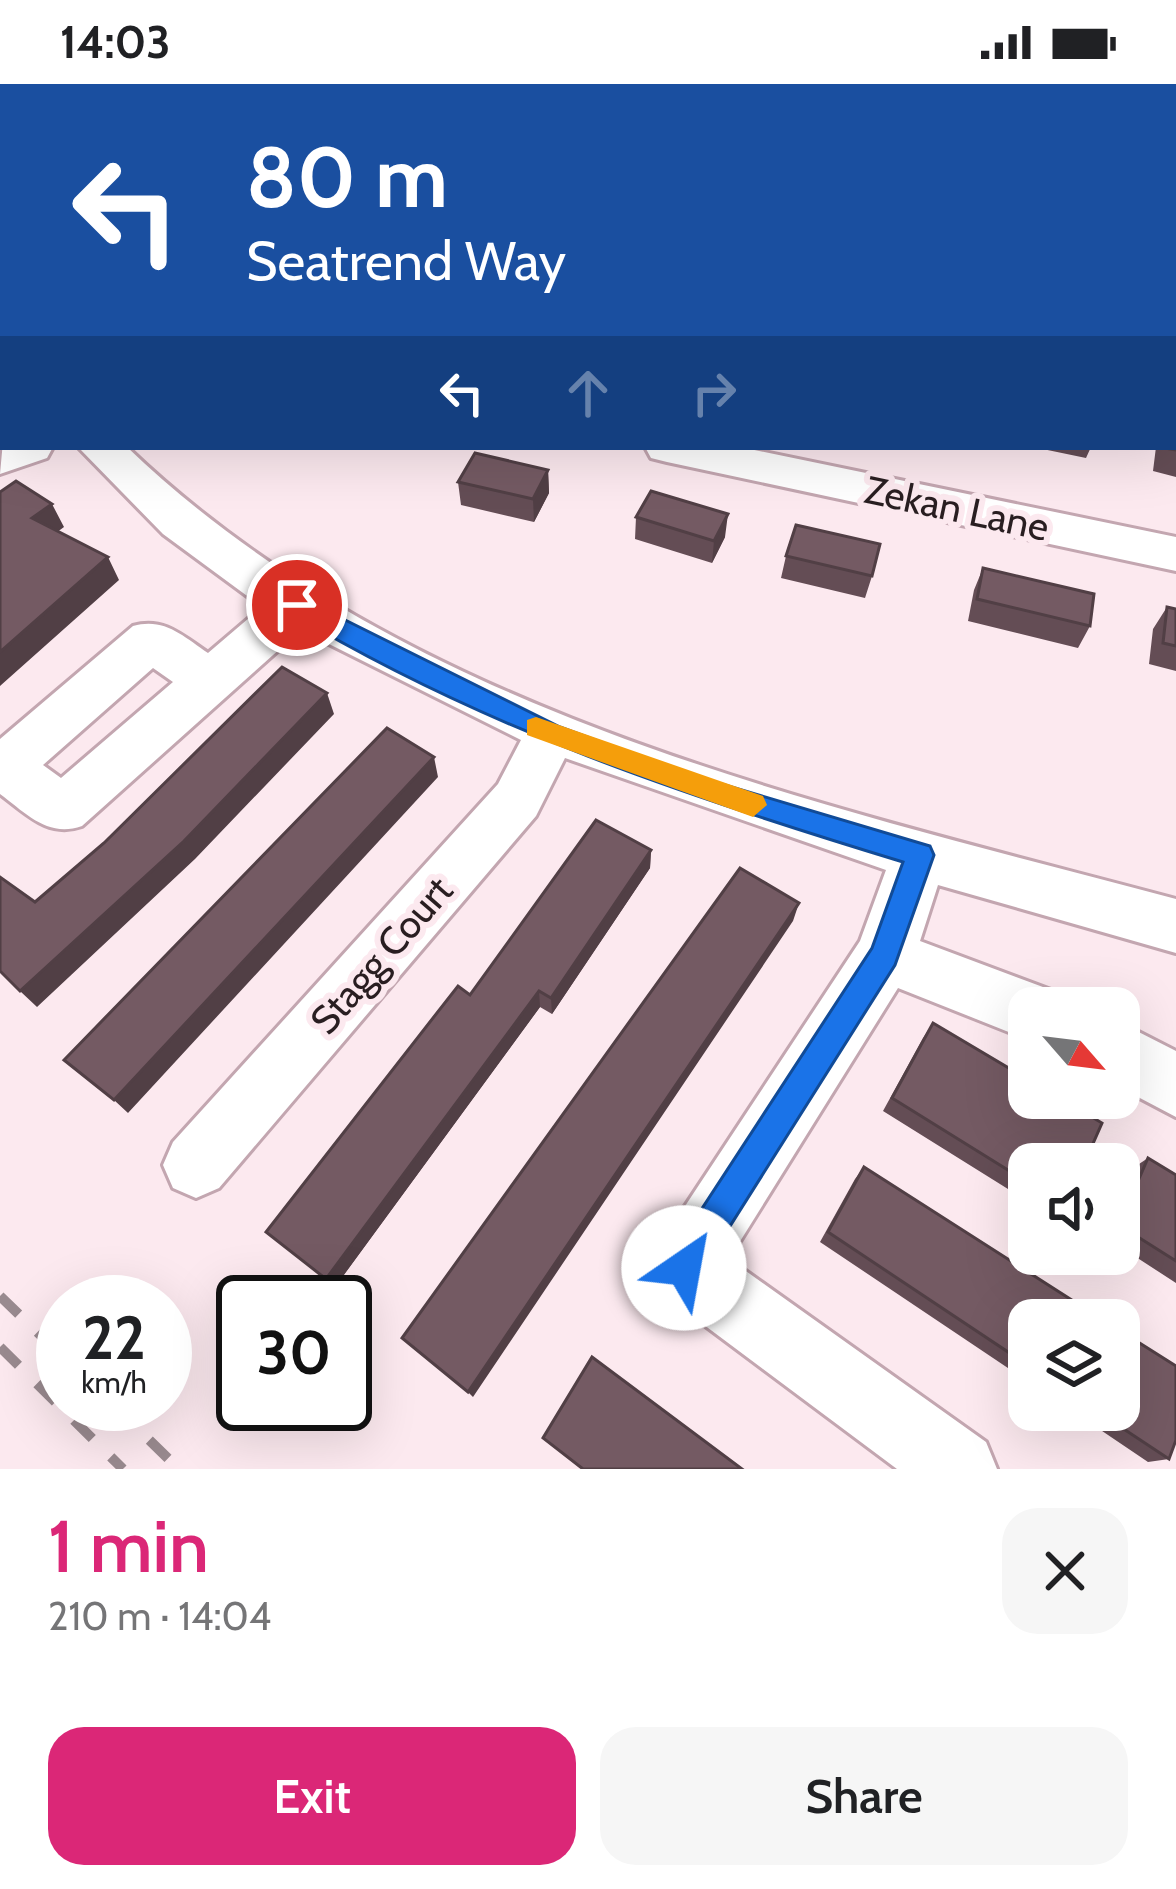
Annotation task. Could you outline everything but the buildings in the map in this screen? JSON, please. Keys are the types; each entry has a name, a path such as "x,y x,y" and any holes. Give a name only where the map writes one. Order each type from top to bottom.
{"street":[{"path":"103,450 181,523 297,605 360,642 551,734 685,784 1176,926"},
{"name":"Zekan Lane","path":"681,450 1176,554"},
{"path":"208,680 297,605"},
{"name":"Stagg Court","path":"196,1166 517,800 551,734"},
{"path":"920,855 885,955 684,1268 959,1469"},
{"path":"885,955 1008,1003"},
{"path":"1140,1065 1176,1086"}],"railway":[{"path":"0,1296 36,1331"},
{"path":"0,1347 123,1469"},
{"path":"140,1431 179,1469"}],"slow traffic":[{"path":"536,727 753,805"}],"route":[{"path":"297,605 360,642 551,734 685,784 920,855 885,955 684,1268"}]}
